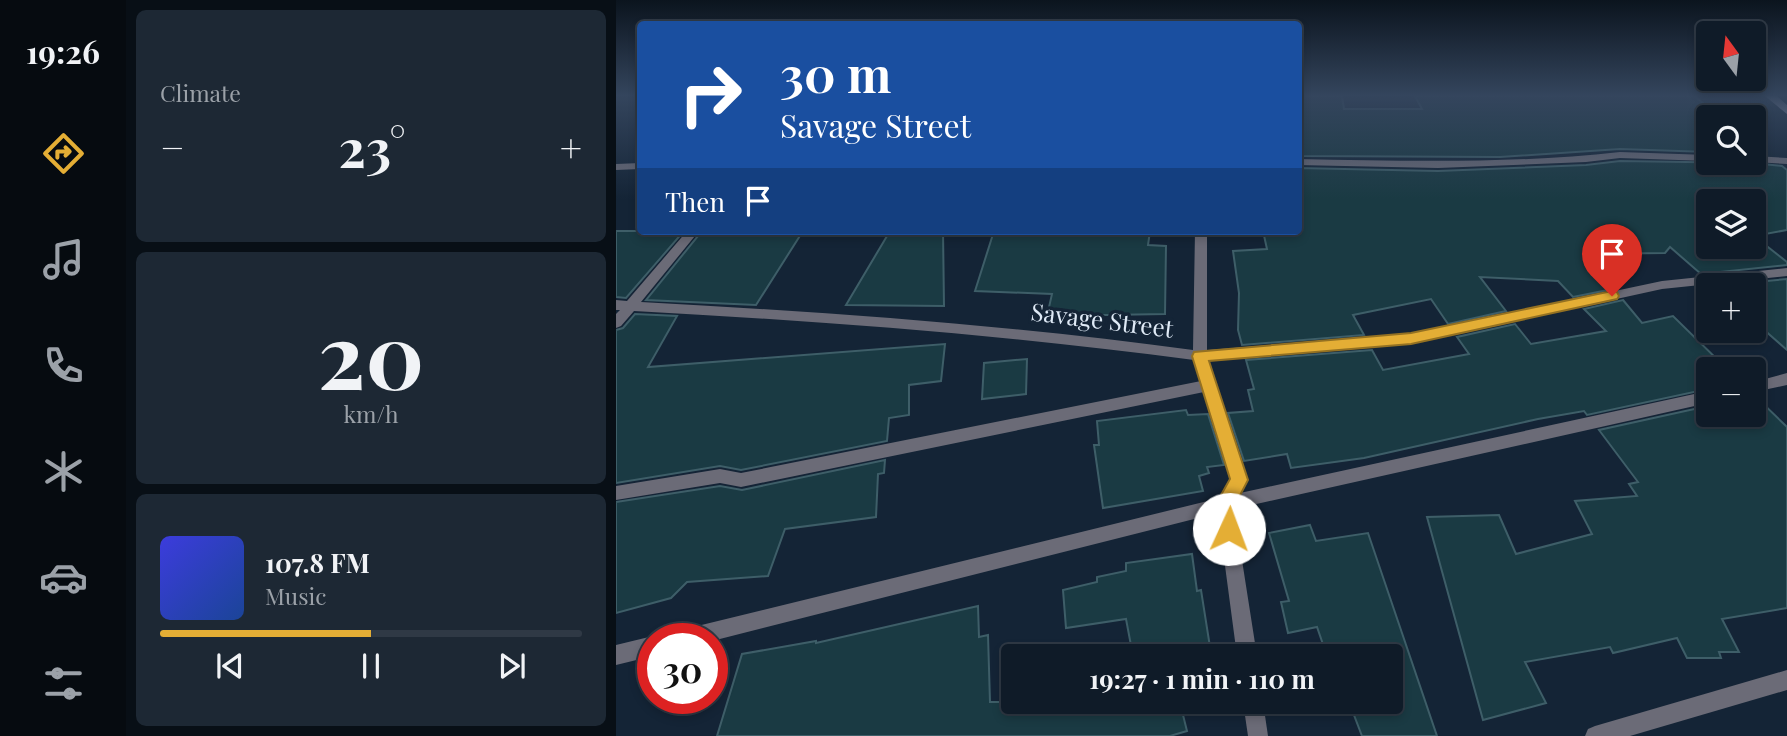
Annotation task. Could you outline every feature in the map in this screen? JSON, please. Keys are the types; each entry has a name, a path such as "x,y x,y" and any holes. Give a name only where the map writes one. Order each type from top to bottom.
{"street":[{"path":"1302,163 1438,165 1586,159 1620,155 1696,158"},
{"path":"1766,159 1787,160"},
{"path":"616,167 637,166"},
{"path":"616,323 689,235"},
{"path":"1201,235 1200,356 1239,480 1225,504 1245,644"},
{"name":"Savage Street","path":"616,305 835,317 1098,342 1200,356 1411,339 1662,285 1787,272"},
{"path":"1766,384 1787,379"},
{"path":"616,493 720,477 741,480 1210,385"},
{"path":"728,627 1225,504 1696,400"},
{"path":"616,655 637,650"},
{"path":"1595,736 1787,680"},
{"path":"1255,714 1258,736"}],"building":[{"path":"1302,130 1696,130 1696,152 1620,149 1500,157 1302,156"},
{"path":"1620,161 1696,162 1696,175 1766,175 1766,164 1782,166 1787,170 1787,230 1766,234 1766,189 1696,189 1696,259 1766,259 1766,245 1787,262 1787,265 1700,273 1670,247 1665,253 1584,254 1613,289 1573,297 1558,281 1480,277 1506,311 1448,324 1431,299 1353,315 1364,335 1242,345 1238,330 1239,293 1233,251 1267,249 1264,235 1302,235 1302,168 1438,171 1586,165"},
{"path":"616,231 637,231 637,235 681,235 626,298 616,297"},
{"path":"699,235 800,235 756,305 646,300"},
{"path":"888,235 943,235 944,306 846,305"},
{"path":"993,235 1149,235 1148,245 1166,246 1165,314 1047,316 1052,294 975,291"},
{"path":"1787,279 1787,350 1766,332 1766,281"},
{"path":"1623,300 1642,323 1673,316 1696,339 1696,343 1701,343 1715,357 1696,357 1696,392 1587,415 1584,411 1538,419 1364,458 1291,468 1287,454 1244,461 1228,413 1253,411 1248,390 1254,389 1246,360 1372,350 1383,370 1469,354 1457,337 1515,324 1531,344 1606,331 1584,309"},
{"path":"635,314 677,316 648,367 945,344 941,381 909,385 909,415 889,418 887,441 741,470 720,466 616,483 616,330 623,328"},
{"path":"1027,359 1026,394 982,399 984,363"},
{"path":"1766,407 1787,427 1787,608 1722,619 1739,652 1719,652 1721,658 1687,658 1677,638 1613,653 1610,647 1525,662 1546,703 1483,720 1427,517 1499,515 1516,554 1592,534 1575,501 1637,496 1629,484 1638,482 1599,430 1696,409 1696,427 1766,427"},
{"path":"1186,410 1188,415 1208,414 1224,465 1207,467 1209,473 1199,476 1203,491 1103,508 1094,445 1099,445 1097,421"},
{"path":"885,460 884,473 878,474 876,517 785,529 768,576 687,582 671,598 616,613 616,502 720,486 742,490"},
{"path":"1310,525 1316,541 1368,533 1437,736 1362,736 1354,714 1403,714 1403,644 1323,644 1317,627 1288,633 1281,602 1289,601 1269,533"},
{"path":"1192,554 1197,591 1201,590 1210,644 1131,644 1126,619 1066,628 1063,590 1097,582 1097,577 1126,571 1126,563"},
{"path":"978,606 979,637 988,635 990,702 1001,702 1001,714 1186,714 1183,715 1187,731 1170,736 717,736 724,714 728,714 728,700 742,654 816,643"}],"route":[{"path":"1229,529 1225,504 1239,480 1200,356 1411,339 1612,296"}]}
